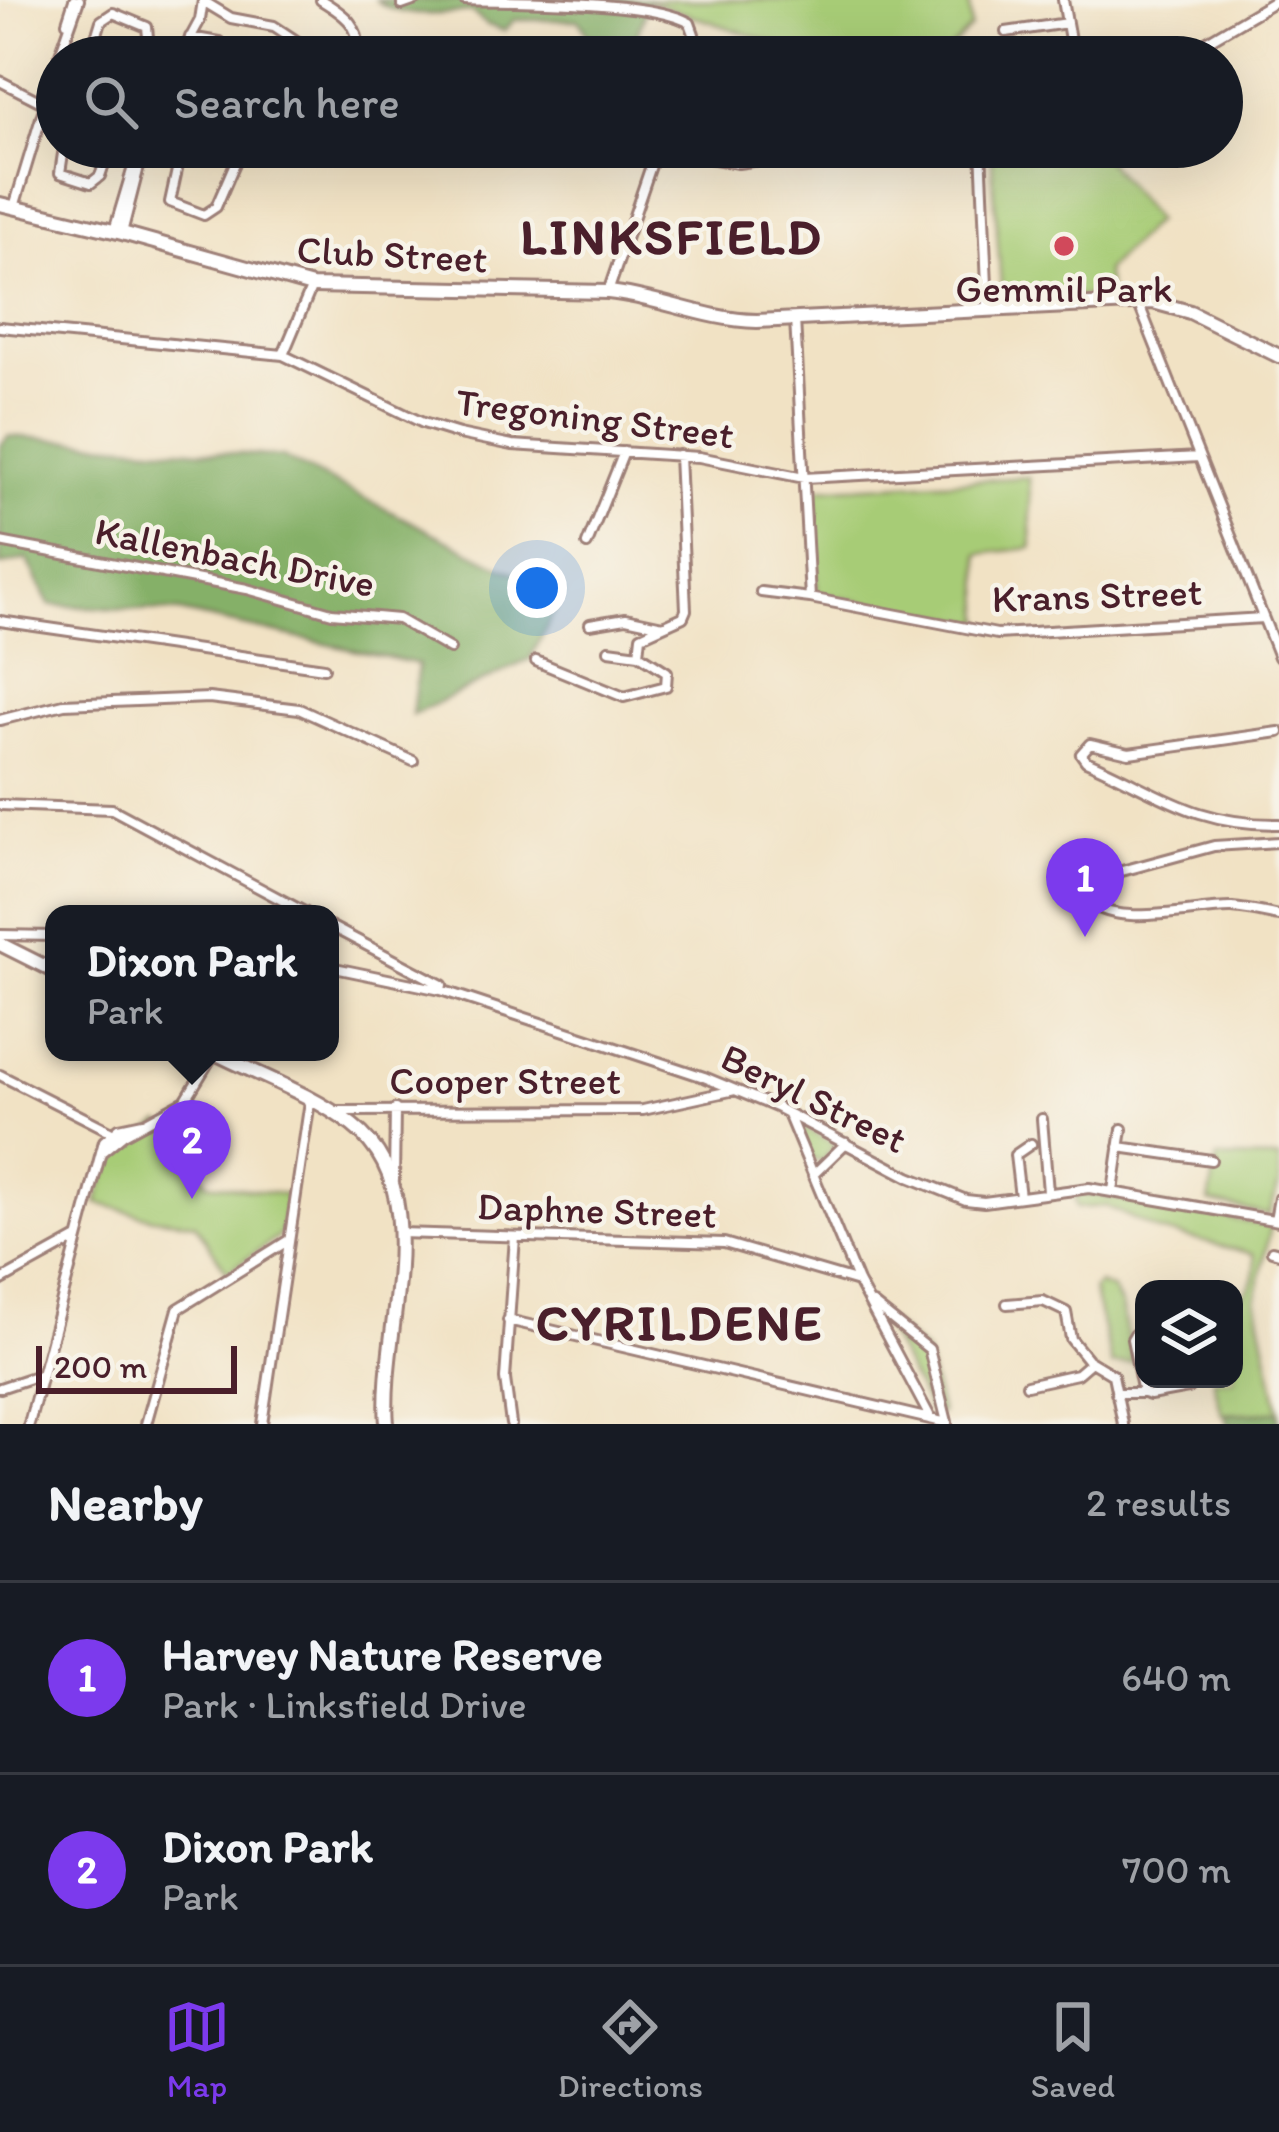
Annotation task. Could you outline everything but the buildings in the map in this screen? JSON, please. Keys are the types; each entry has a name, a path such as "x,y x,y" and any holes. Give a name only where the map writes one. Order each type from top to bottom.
{"main road":[{"name":"Club Street","path":"7,205 312,286 608,292 737,320 1138,302 1190,312 1279,356"},
{"path":"0,939 45,966"},
{"path":"232,1061 357,1129 373,1146 394,1184 400,1233 387,1424"}],"street":[{"path":"66,36 77,0"},
{"path":"321,0 351,21 357,36"},
{"path":"402,4 416,0"},
{"path":"464,0 634,5 685,18 693,36"},
{"path":"1063,0 1069,36"},
{"path":"1215,36 1276,0"},
{"path":"191,36 200,20 200,1 231,18 274,26 289,36"},
{"path":"96,36 101,21 111,14 146,25 148,36"},
{"path":"1006,32 1067,23"},
{"path":"0,81 36,99"},
{"path":"7,205 36,128"},
{"path":"61,168 60,173 91,183 103,168"},
{"path":"118,232 135,168"},
{"path":"177,168 170,202 206,215 216,207 233,168"},
{"path":"608,292 650,168"},
{"path":"982,168 988,309"},
{"path":"283,355 312,286"},
{"path":"1138,302 1279,657"},
{"path":"795,319 810,598"},
{"name":"Tregoning Street","path":"0,327 283,355 439,429 512,445 679,455 803,478 1199,457"},
{"path":"587,544 624,452"},
{"path":"639,653 641,636 682,617 686,610 679,455"},
{"name":"Kallenbach Drive","path":"0,542 230,585 332,613 398,620 450,650"},
{"name":"Krans Street","path":"761,592 997,634 1263,618"},
{"path":"590,624 626,617 663,626"},
{"path":"0,621 324,668"},
{"path":"536,661 624,697 662,689 669,679 667,672 639,653 609,650"},
{"path":"0,720 58,705 209,698 298,709 413,761"},
{"path":"1279,732 1129,753 1090,744 1082,754 1086,761 1208,818 1279,824"},
{"path":"0,805 112,808 291,905"},
{"path":"1279,842 1214,846 1096,878 1090,882 1087,897 1098,909 1113,914 1234,908 1279,916"},
{"path":"339,931 442,988"},
{"path":"0,939 45,936"},
{"name":"Beryl Street","path":"339,969 442,988 736,1089 957,1197 984,1202 1082,1188 1277,1221"},
{"path":"29,1424 102,1152 113,1137 185,1101 209,1061"},
{"path":"0,1075 113,1137"},
{"name":"Cooper Street","path":"331,1112 643,1110 736,1089"},
{"path":"262,1424 310,1101"},
{"path":"394,1184 395,1109"},
{"path":"787,1113 858,1282 926,1415"},
{"path":"1042,1119 1048,1192"},
{"path":"1113,1191 1122,1129"},
{"path":"813,1175 846,1144"},
{"path":"1020,1197 1015,1155 1031,1144"},
{"path":"1119,1148 1211,1160"},
{"path":"1277,1221 1279,1198"},
{"name":"Daphne Street","path":"400,1233 724,1243 858,1282"},
{"path":"511,1424 505,1384 515,1237"},
{"path":"0,1268 3,1280 78,1238"},
{"path":"146,1424 178,1309 290,1239"},
{"path":"867,1299 929,1348 947,1424"},
{"path":"1007,1304 1043,1301 1066,1312 1071,1340 1090,1362 1113,1376 1123,1424"},
{"path":"508,1320 926,1415 947,1424"},
{"path":"1027,1385 1077,1374 1090,1362"},
{"path":"0,1388 42,1375"},
{"path":"1142,1388 1143,1393"},
{"path":"1116,1394 1150,1396 1188,1388"},
{"path":"911,1424 926,1415"}],"green space":[{"path":"376,0 649,0 637,36 589,36 579,20 515,20 504,31 485,24 472,12 409,13"},
{"path":"645,0 969,0 971,28 963,36 753,36"},
{"name":"Gemmil Park","path":"993,168 1113,168 1155,221 1105,271 1110,295 1002,300"},
{"path":"8,436 282,457 503,568 564,593 530,659 412,715 418,664 179,612 50,605 27,559 0,566 0,446"},
{"path":"1029,477 1032,548 979,554 983,623 817,594 815,489"},
{"path":"161,1123 208,1183 287,1195 277,1238 227,1272 195,1223 97,1203 111,1157"},
{"path":"802,1127 835,1144 823,1161 811,1160 799,1131"},
{"path":"1217,1158 1279,1159 1279,1184 1269,1215 1209,1202"},
{"path":"1074,1195 1095,1195 1271,1226 1256,1299 1279,1412 1222,1414 1215,1388 1243,1388 1243,1293 1252,1281 1254,1254 1159,1231 1106,1206 1077,1208"},
{"path":"1099,1284 1113,1290 1121,1306 1133,1363 1112,1365 1093,1289"},
{"path":"886,1319 925,1352 941,1413 928,1408 881,1320"},
{"path":"1279,1412 1279,1424 1227,1424 1225,1415"}],"place":[{"name":"Gemmil Park","path":"1064,246"},
{"name":"Harvey Nature Reserve","path":"1085,937"},
{"name":"Dixon Park","path":"192,1199"}],"district":[{"name":"LINKSFIELD","path":"672,236"},
{"name":"CYRILDENE","path":"680,1322"}]}
